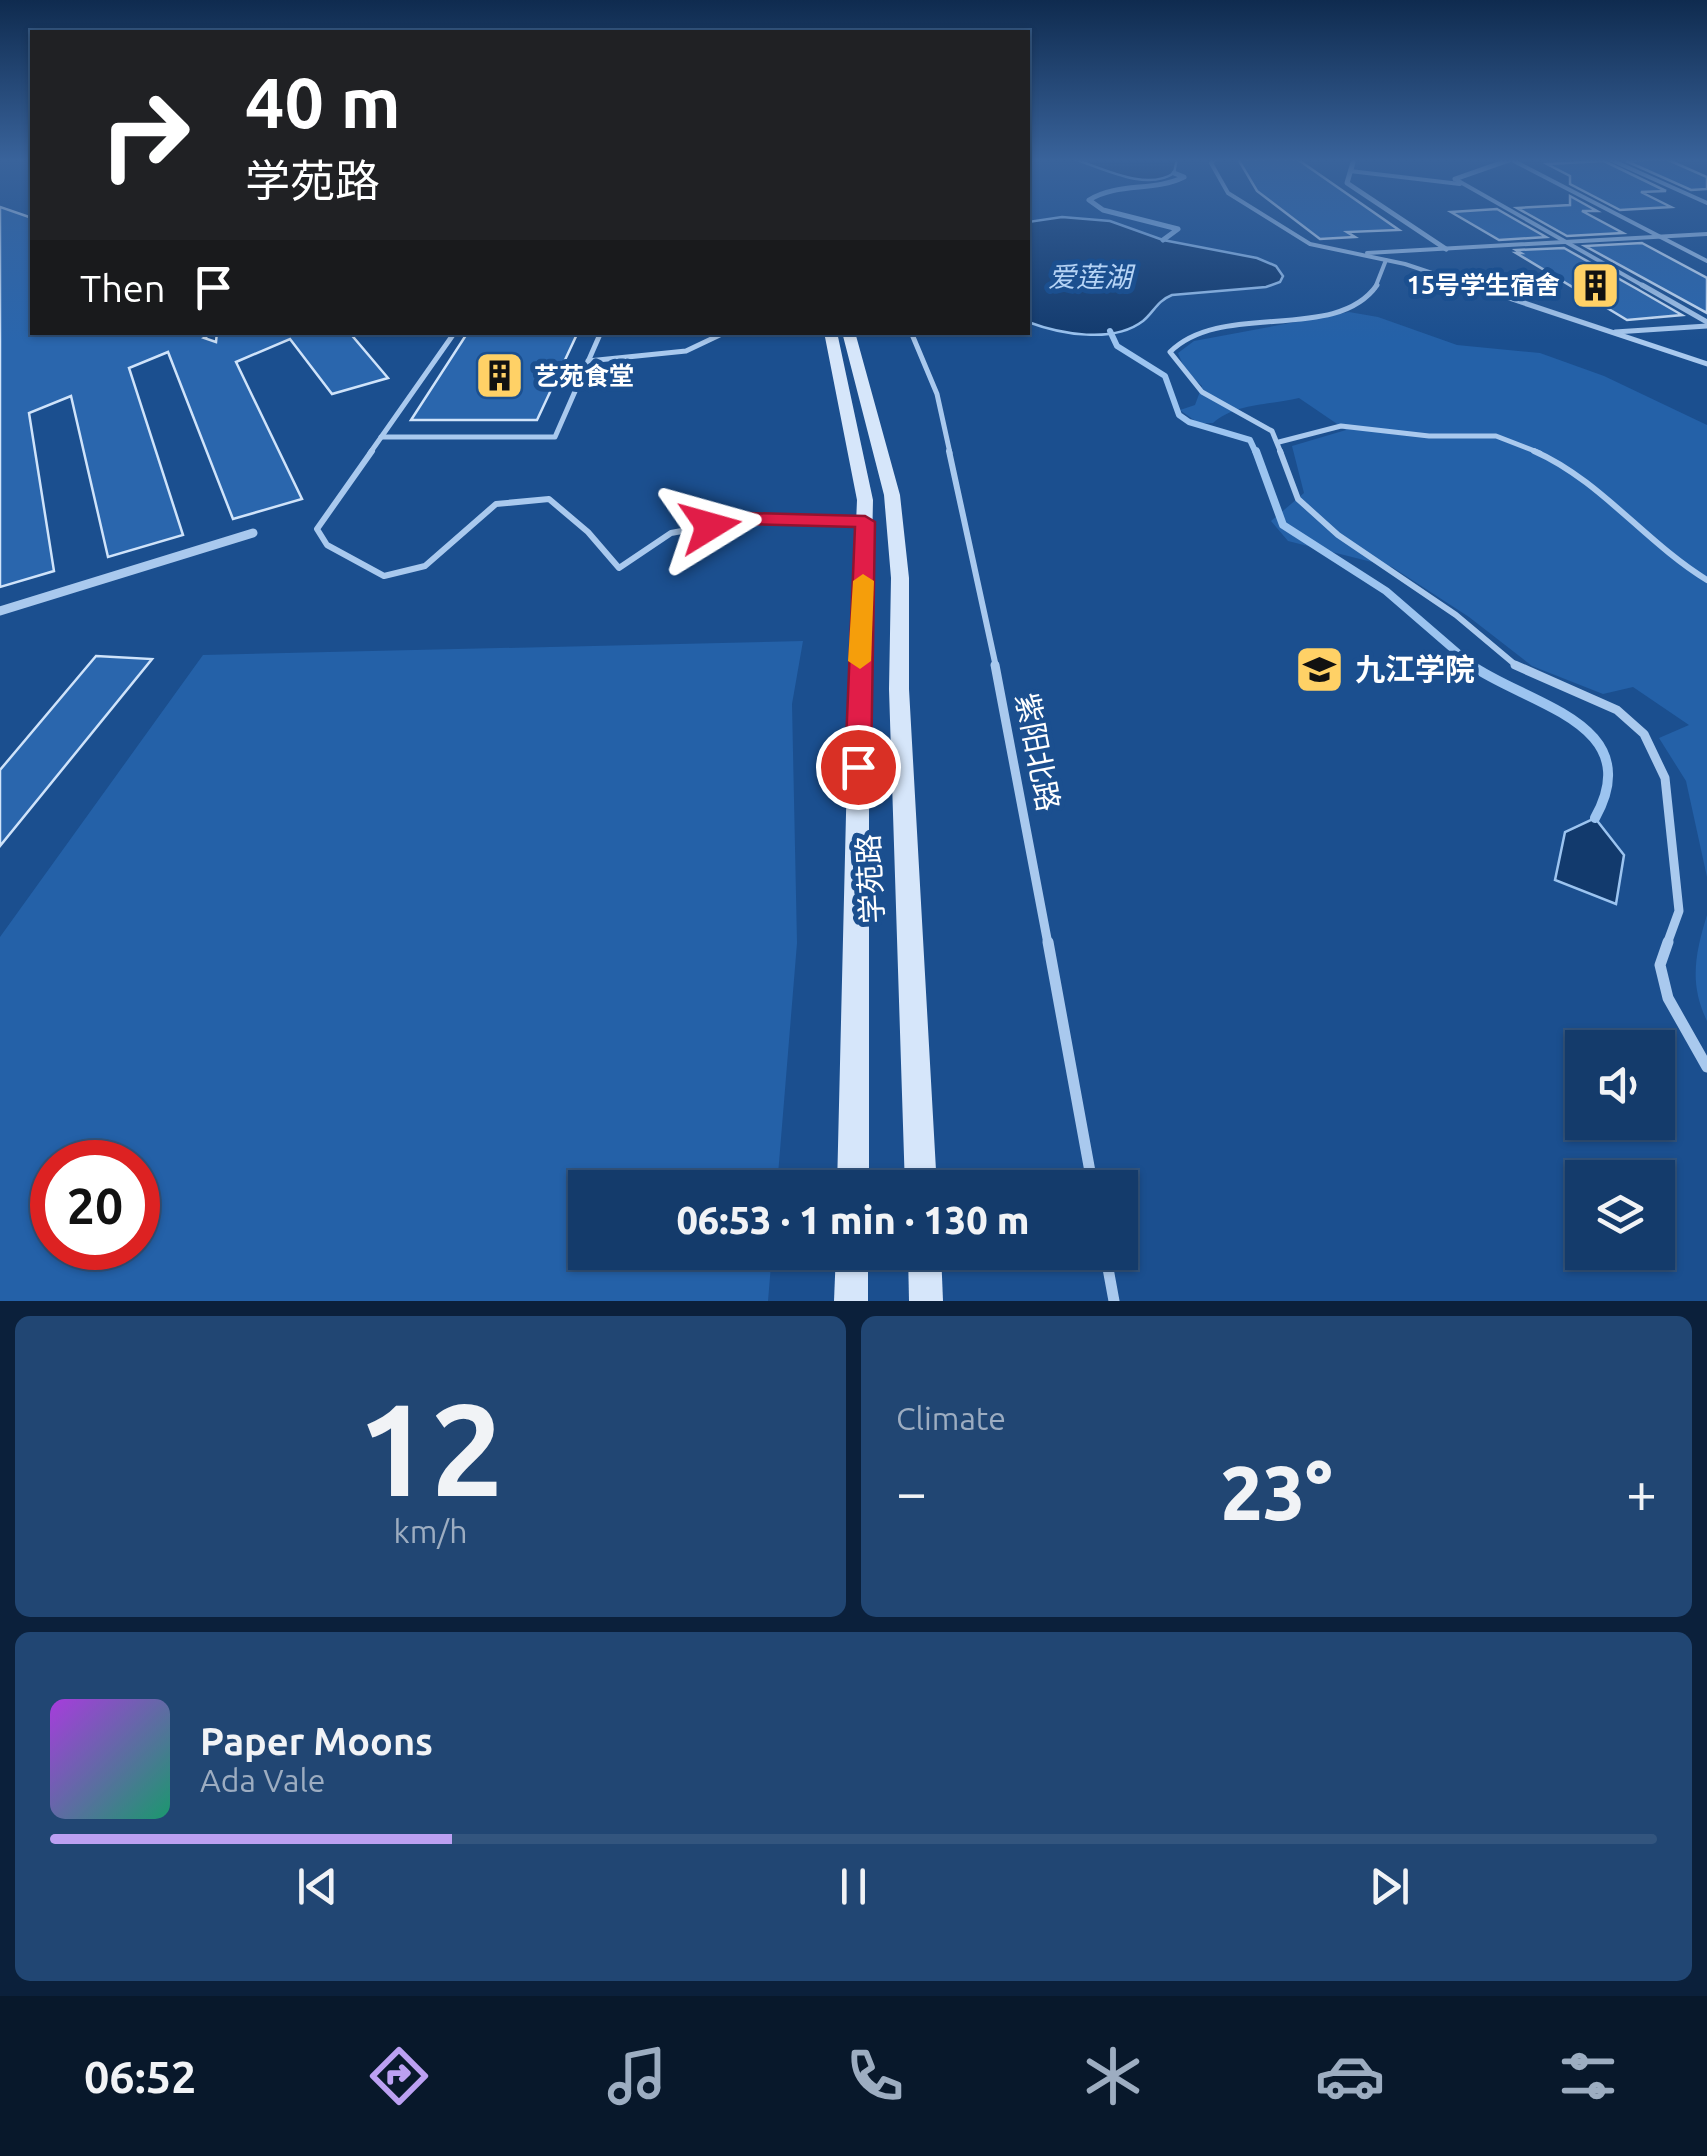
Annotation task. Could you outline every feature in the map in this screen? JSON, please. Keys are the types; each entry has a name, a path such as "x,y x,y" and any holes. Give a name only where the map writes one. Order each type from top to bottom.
{"street":[{"path":"1402,220 1446,249"},
{"name":"学苑路","path":"831,335 865,500 858,690 852,1170"},
{"name":"学苑路","path":"849,335 892,495 900,578 899,689 920,1170"},
{"path":"0,611 254,533"},
{"path":"851,1301 852,1270"},
{"path":"925,1270 926,1301"}],"lane":[{"path":"1268,220 1296,238 1386,260 1707,364"},
{"path":"1527,220 1707,324"},
{"path":"1626,220 1707,261"},
{"path":"1350,254 1707,234"},
{"path":"1386,260 1376,288 1346,308 1224,327 1172,346 1173,359 1202,392 1272,431 1298,498 1338,534 1456,615 1519,668 1617,710 1644,734 1665,778 1679,911 1660,965 1668,998 1707,1067"},
{"path":"1610,332 1707,324"},
{"path":"453,335 317,530 327,545 384,576 425,566 496,504 549,499 588,532 618,568 672,533 748,518 865,522"},
{"path":"382,438 555,436 599,335"},
{"path":"588,361 686,351 720,335"},
{"name":"紫阳北路","path":"912,335 937,394 1003,700 1090,1170"},
{"path":"1279,442 1341,426 1429,436 1496,436 1580,476 1673,559 1707,580"},
{"path":"1108,1270 1114,1301"}],"shaded area":[{"path":"1349,312 1378,317 1457,345 1540,353 1604,376 1707,425 1707,877 1686,781 1659,738 1689,725 1633,687 1603,694 1532,666 1469,617 1392,567 1288,541 1271,521 1304,493 1292,446 1346,430 1299,398 1242,408 1213,423 1198,423 1180,410 1195,405 1202,386 1185,370 1178,353 1194,341"},
{"path":"803,641 792,704 797,943 778,1170 568,1170 568,1270 771,1270 768,1301 0,1301 0,937 203,655"},
{"path":"1707,915 1707,1021 1698,994 1696,969"}],"water":[{"name":"爱莲湖","path":"1110,221 1163,240 1257,258 1276,266 1283,276 1280,282 1266,287 1172,295 1143,321 1117,333 1071,333 1030,323 1030,222"},
{"path":"1595,818 1624,855 1616,904 1555,880 1565,832"}],"building":[{"path":"0,220 30,220 30,335 209,335 204,338 216,342 217,335 352,335 388,378 332,394 290,339 236,362 302,499 233,519 168,352 129,368 183,535 108,557 71,396 29,413 54,571 0,587"},
{"path":"1295,220 1384,220 1399,230 1347,232 1355,237 1320,239"},
{"path":"1464,220 1516,220 1546,237 1499,240"},
{"path":"1538,220 1598,220 1623,233 1567,236"},
{"path":"1642,243 1707,278 1707,313 1585,246"},
{"name":"15号学生宿舍","path":"1564,248 1682,315 1627,320 1516,253"},
{"name":"艺苑食堂","path":"466,335 577,335 537,420 411,420"},
{"path":"96,656 152,659 0,846 0,770"}],"waterway":[{"path":"1141,220 1178,229 1163,240"},
{"path":"1110,331 1117,346 1165,376 1179,415 1189,422 1250,440 1256,453"},
{"path":"1256,451 1283,525 1386,591 1473,666"},
{"path":"1473,666 1549,706 1594,738 1606,760 1607,786 1595,818"}],"slow traffic":[{"path":"860,661 863,581"}],"place":[{"name":"15号学生宿舍","path":"1595,285"},
{"name":"艺苑食堂","path":"499,376"},
{"name":"九江学院","path":"1320,669"}],"route":[{"path":"710,526 748,518 865,522 858,767"}]}
